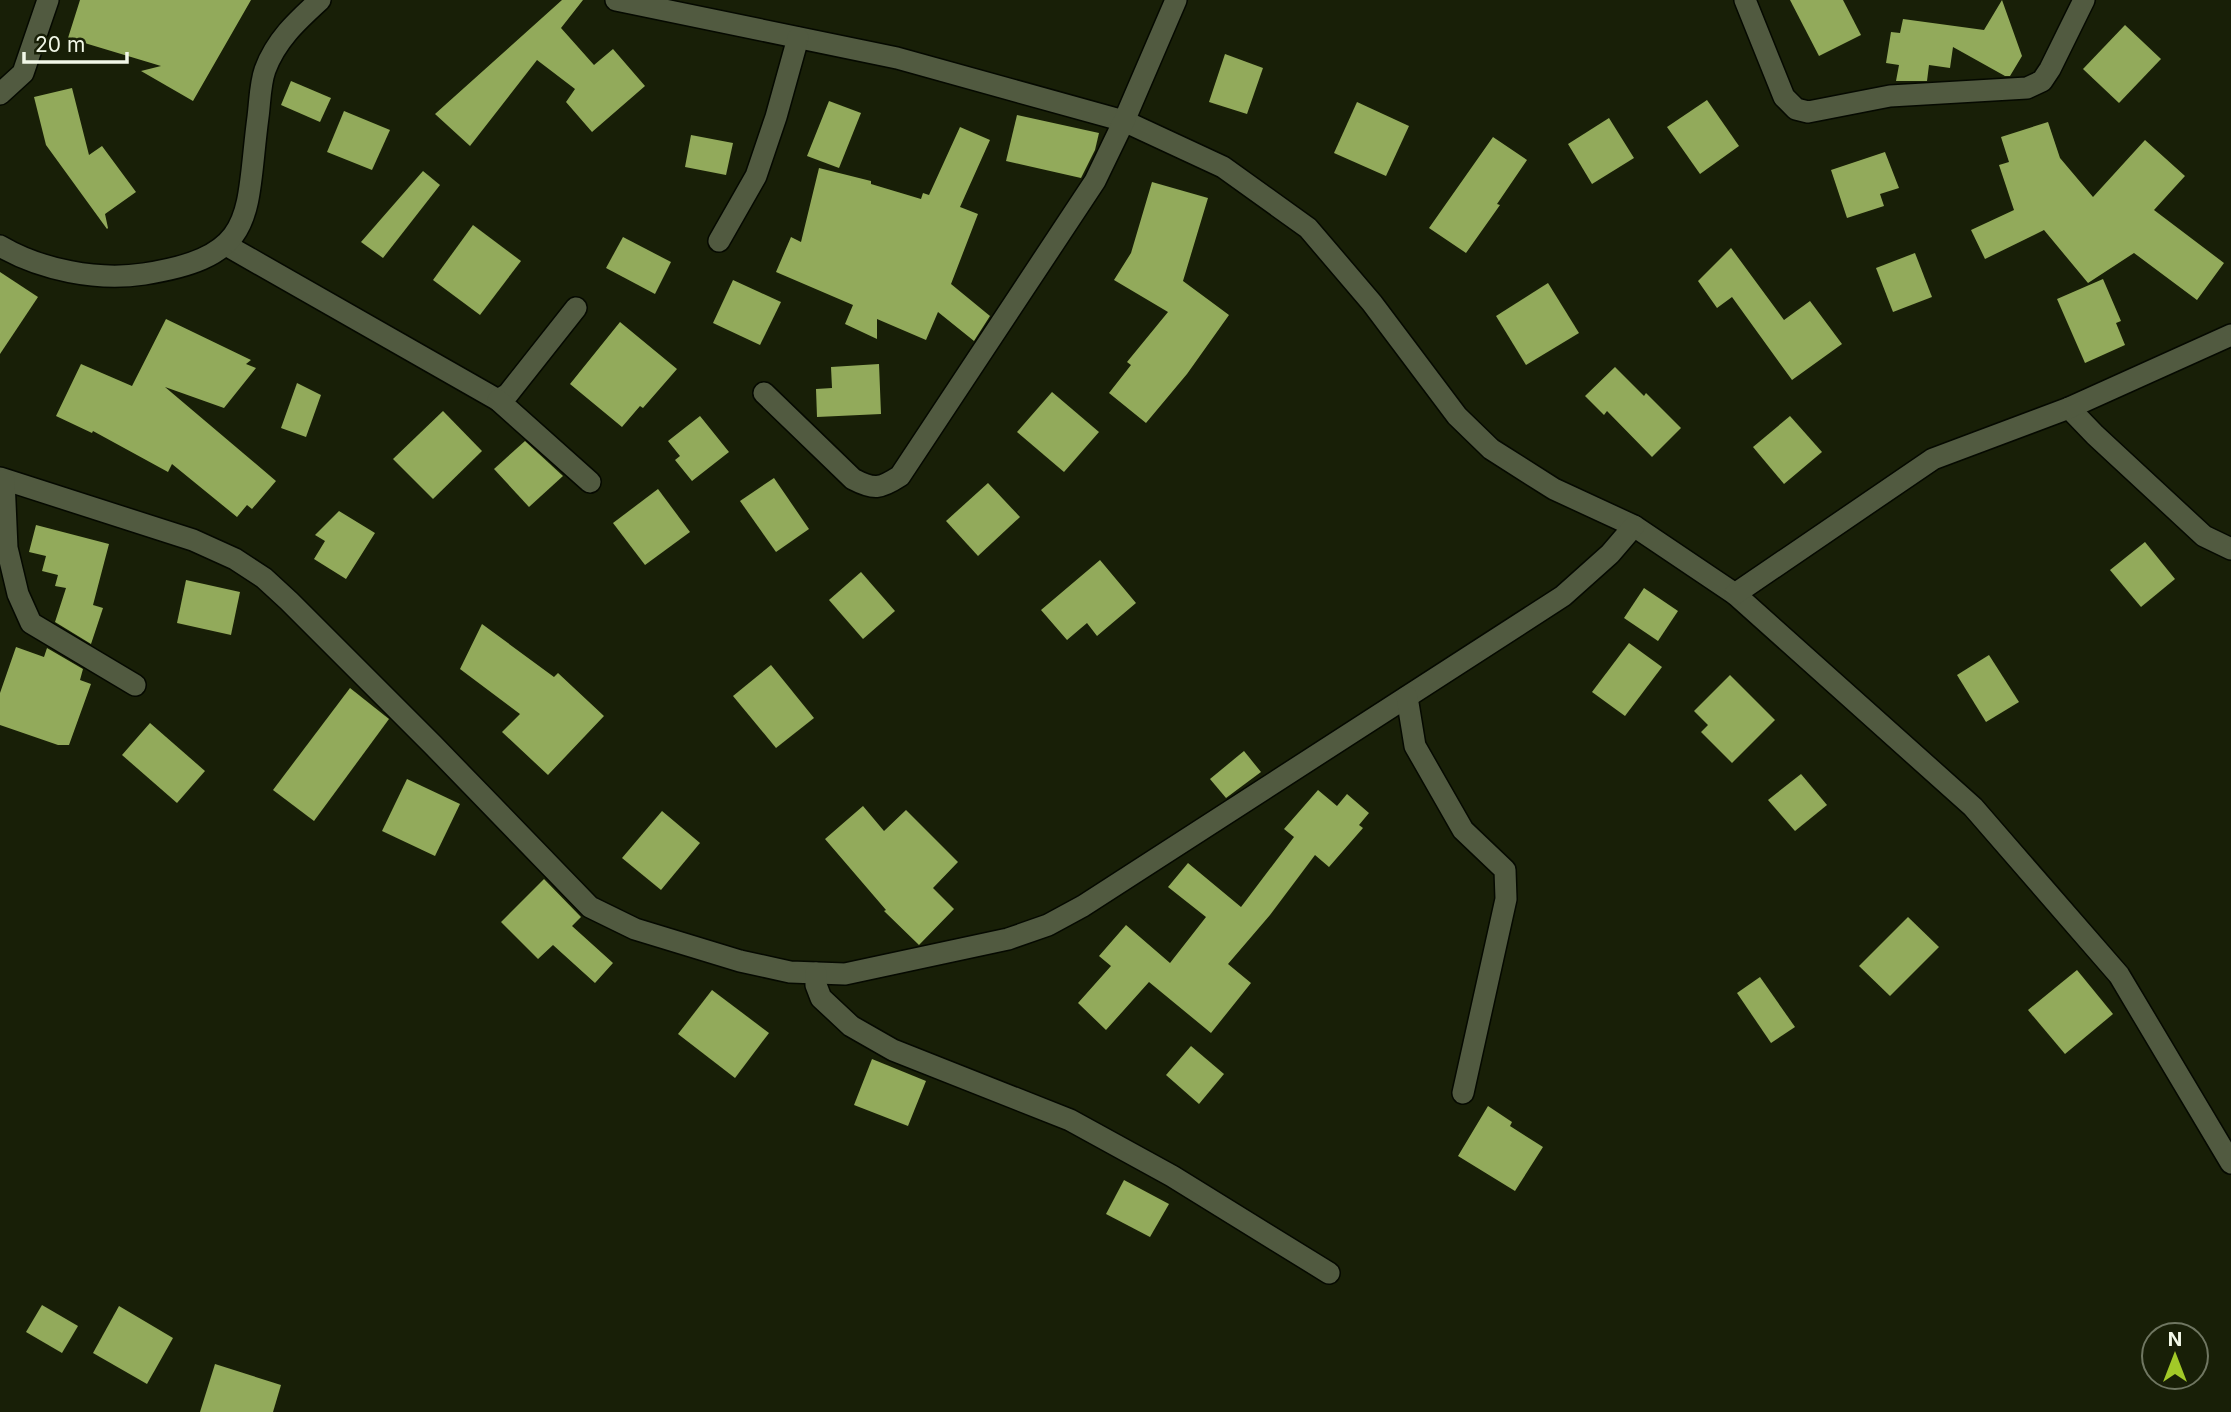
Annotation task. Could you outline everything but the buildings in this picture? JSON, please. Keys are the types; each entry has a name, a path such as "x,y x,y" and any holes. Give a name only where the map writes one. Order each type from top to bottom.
{"street":[{"path":"0,94 23,73 48,0"},
{"path":"0,246 43,264 101,276 135,275 173,269 206,258 226,245 237,231 247,209 264,73 273,51 288,30 320,0"},
{"path":"616,0 897,58 1124,121 1223,167 1308,228 1372,303 1457,416 1491,449 1554,489 1634,526 1735,594 1973,807 2119,975 2231,1163"},
{"path":"764,393 853,479 869,487 877,487 885,486 900,476 1094,181 1124,121 1176,0"},
{"path":"1745,0 1784,97 1796,109 1808,112 1890,96 2027,88 2042,81 2050,69 2084,0"},
{"path":"719,241 756,176 798,38"},
{"path":"226,245 498,400 590,482"},
{"path":"498,400 508,394 576,308"},
{"path":"1735,594 1933,459 2069,408 2231,335"},
{"path":"2069,408 2204,536 2231,549"},
{"path":"135,685 31,623 18,594 7,548 2,479 193,540 235,559 264,578 433,745 590,907 635,929 740,961 790,972 845,974 1008,939 1048,925 1083,906 1563,596 1610,554 1634,526"},
{"path":"1408,697 1415,746 1463,830 1505,870 1506,899 1462,1093"},
{"path":"816,973 816,985 821,998 850,1026 893,1050 1070,1119 1172,1175 1329,1273"}]}
